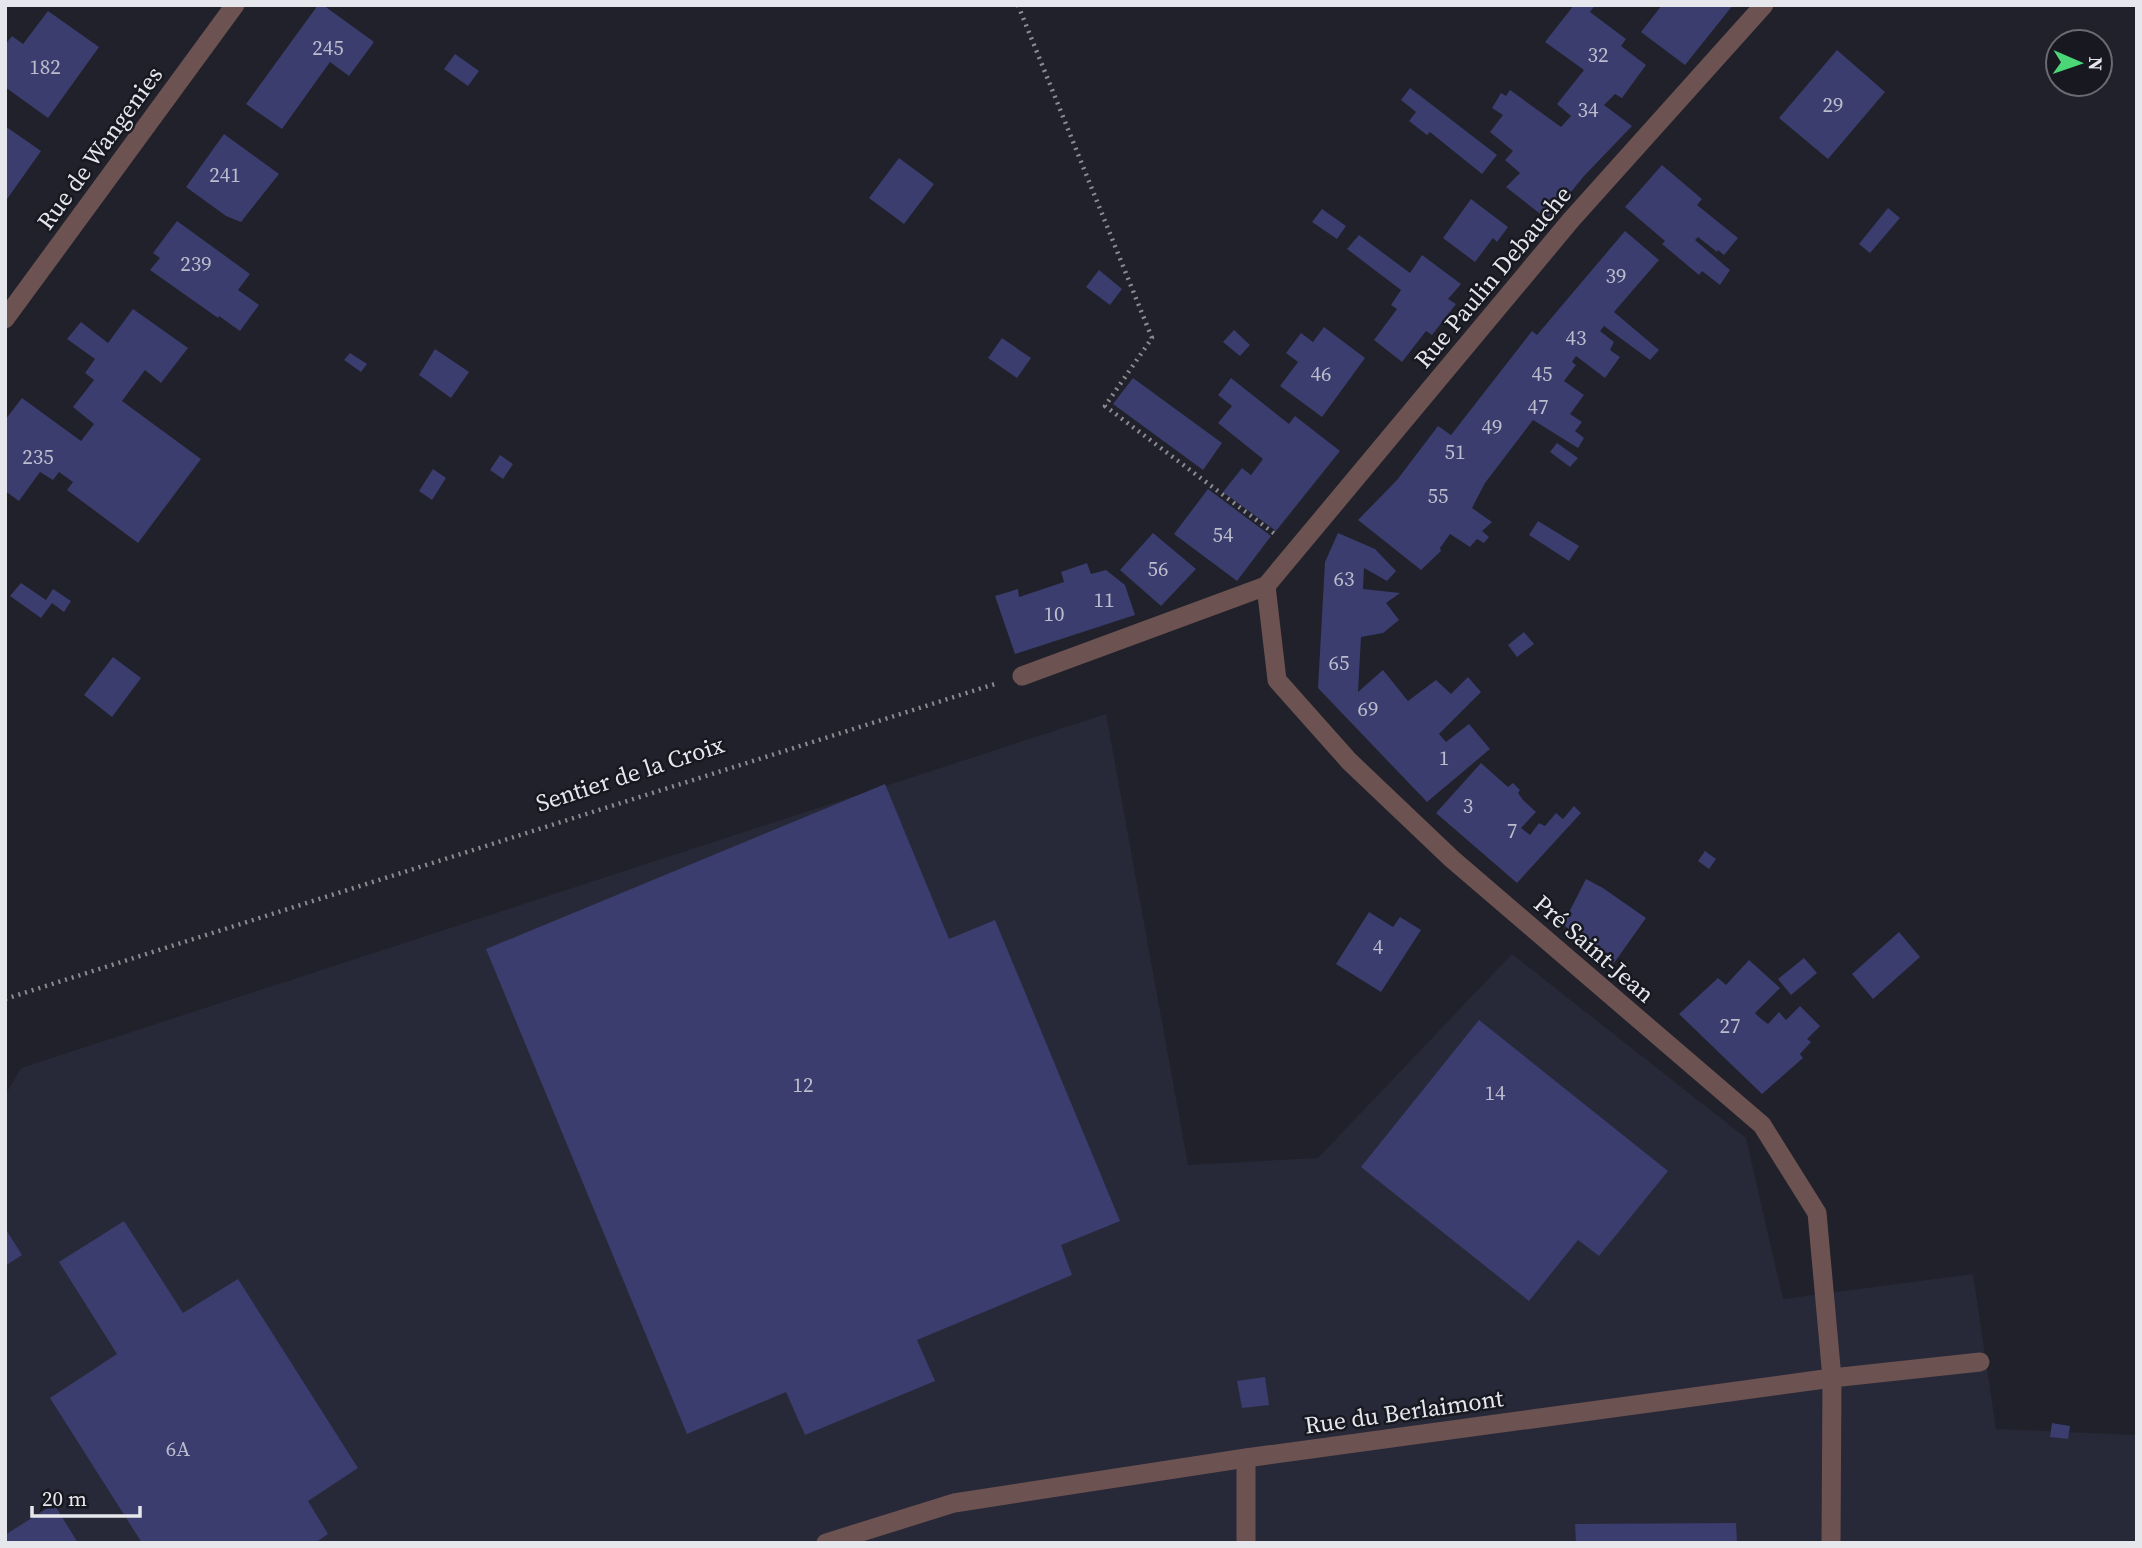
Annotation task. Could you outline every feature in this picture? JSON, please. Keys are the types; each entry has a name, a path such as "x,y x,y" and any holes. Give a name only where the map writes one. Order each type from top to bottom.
{"street":[{"name":"Rue de Wangenies","path":"5,319 235,5"},
{"name":"Rue Paulin Debauche","path":"1266,586 1571,220 1764,5"},
{"path":"1022,676 1266,586"},
{"name":"Pré Saint-Jean","path":"1266,586 1277,680 1349,761 1452,859 1762,1125 1817,1213 1832,1378"},
{"name":"Rue du Berlaimont","path":"826,1543 954,1503 1246,1458 1832,1378 1980,1362"},
{"path":"1831,1543 1832,1378"},
{"path":"1246,1458 1246,1543"}],"path":[{"path":"1018,5 1152,338 1105,406 1296,550"},
{"name":"Sentier de la Croix","path":"5,999 1022,676"}],"shaded area":[{"path":"1106,714 1188,1165 1318,1158 1512,954 1746,1138 1783,1299 1973,1274 1996,1429 2137,1435 2137,1543 5,1543 5,1095 21,1068"}],"building":[{"path":"318,5 323,5 374,42 349,76 330,62 282,129 246,104"},
{"path":"1574,5 1595,5 1590,12 1626,39 1621,46 1646,65 1622,98 1615,94 1604,105 1632,126 1584,176 1548,220 1506,187 1520,173 1505,160 1513,151 1490,132 1503,115 1492,108 1501,93 1506,96 1510,90 1561,127 1571,116 1557,104 1584,70 1545,42"},
{"path":"1662,5 1733,5 1685,65 1641,32"},
{"path":"48,11 99,47 48,118 5,87 5,45 12,36 23,44"},
{"path":"1837,50 1885,92 1828,159 1779,118"},
{"path":"455,54 479,71 468,86 444,69"},
{"path":"1410,88 1497,155 1482,174 1430,132 1427,135 1409,121 1416,112 1401,100"},
{"path":"5,126 41,151 5,202"},
{"path":"224,134 279,174 241,222 226,216 186,187"},
{"path":"899,158 934,184 904,224 869,198"},
{"path":"1662,165 1702,199 1697,205 1738,238 1724,255 1698,237 1695,240 1730,270 1720,285 1702,271 1699,275 1662,244 1665,241 1625,207"},
{"path":"1471,199 1508,227 1497,242 1493,238 1475,262 1443,238"},
{"path":"1888,208 1900,218 1870,253 1859,244"},
{"path":"1322,209 1346,226 1337,239 1312,222"},
{"path":"177,221 250,274 238,290 259,305 240,331 150,270 160,258 153,253"},
{"path":"1625,231 1659,260 1614,312 1659,350 1650,360 1604,326 1600,331 1614,342 1610,350 1620,357 1605,378 1576,356 1572,362 1576,365 1564,381 1584,395 1570,414 1582,422 1575,431 1584,438 1578,448 1533,420 1485,483 1472,508 1492,522 1482,531 1489,537 1484,543 1477,539 1470,547 1450,534 1440,548 1441,551 1421,570 1358,520 1397,480 1438,426 1451,435 1532,331 1537,335"},
{"path":"1359,235 1410,273 1422,255 1461,284 1448,299 1456,304 1432,335 1426,331 1402,362 1374,340 1397,309 1391,305 1401,290 1347,249"},
{"path":"1099,270 1122,289 1110,305 1086,287"},
{"path":"133,309 188,348 161,383 145,370 122,401 201,459 138,543 67,490 73,482 59,472 53,480 40,472 19,501 5,491 5,420 22,398 81,441 94,424 73,407 94,380 85,373 95,359 67,339 81,322 108,343"},
{"path":"1324,327 1365,358 1322,417 1280,386 1298,362 1286,353 1301,333 1313,342"},
{"path":"1234,330 1250,345 1240,356 1223,342"},
{"path":"1002,338 1031,358 1017,378 988,358"},
{"path":"435,349 469,372 451,398 419,375"},
{"path":"350,353 367,364 361,372 344,360"},
{"path":"1133,378 1222,443 1203,470 1113,404"},
{"path":"1231,378 1289,424 1295,416 1340,451 1276,531 1223,492 1242,468 1251,475 1263,459 1218,423 1232,406 1218,395"},
{"path":"1557,443 1578,458 1570,467 1550,452"},
{"path":"500,455 513,464 503,479 490,470"},
{"path":"433,469 446,478 432,500 419,491"},
{"path":"1208,489 1271,536 1237,581 1174,534"},
{"path":"1538,521 1579,546 1569,561 1529,535"},
{"path":"1153,533 1196,569 1161,606 1120,570"},
{"path":"1338,533 1375,549 1396,571 1387,581 1364,568 1363,589 1400,593 1386,603 1399,620 1383,633 1361,637 1358,692 1383,670 1408,701 1436,680 1451,694 1468,677 1481,692 1439,734 1446,742 1469,724 1490,749 1427,802 1318,688 1325,562"},
{"path":"1087,563 1091,574 1106,570 1125,585 1135,615 1015,654 995,596 1018,589 1019,597 1064,582 1061,572"},
{"path":"21,583 46,600 53,589 71,601 64,612 52,603 41,618 10,596"},
{"path":"1524,632 1534,644 1517,657 1508,645"},
{"path":"113,657 141,678 112,717 84,695"},
{"path":"1481,763 1508,787 1513,783 1520,790 1518,793 1523,800 1536,812 1521,828 1530,835 1539,823 1545,826 1556,813 1563,819 1574,806 1581,813 1517,883 1436,813"},
{"path":"885,784 949,939 995,920 1120,1221 1061,1245 1072,1275 917,1340 935,1381 805,1435 786,1392 687,1434 486,949"},
{"path":"1705,851 1716,859 1709,869 1698,861"},
{"path":"1586,879 1646,918 1614,963 1563,924"},
{"path":"1369,912 1393,927 1400,917 1421,930 1381,992 1336,964"},
{"path":"1899,932 1920,957 1873,999 1852,974"},
{"path":"1804,958 1817,973 1791,995 1778,979"},
{"path":"1749,960 1780,988 1755,1013 1760,1018 1768,1024 1779,1012 1786,1020 1800,1006 1820,1026 1807,1039 1811,1042 1800,1054 1803,1058 1762,1094 1679,1014 1718,978 1726,985"},
{"path":"1479,1020 1668,1171 1599,1256 1578,1240 1529,1301 1361,1167"},
{"path":"124,1221 183,1313 238,1279 358,1468 308,1501 328,1534 315,1543 142,1543 50,1398 117,1354 59,1262"},
{"path":"5,1228 22,1255 5,1266"},
{"path":"1265,1377 1269,1405 1242,1408 1237,1381"},
{"path":"2052,1423 2070,1426 2068,1439 2050,1437"},
{"path":"54,1504 78,1543 5,1543 5,1535"},
{"path":"1736,1523 1737,1543 1576,1543 1575,1524"}]}
